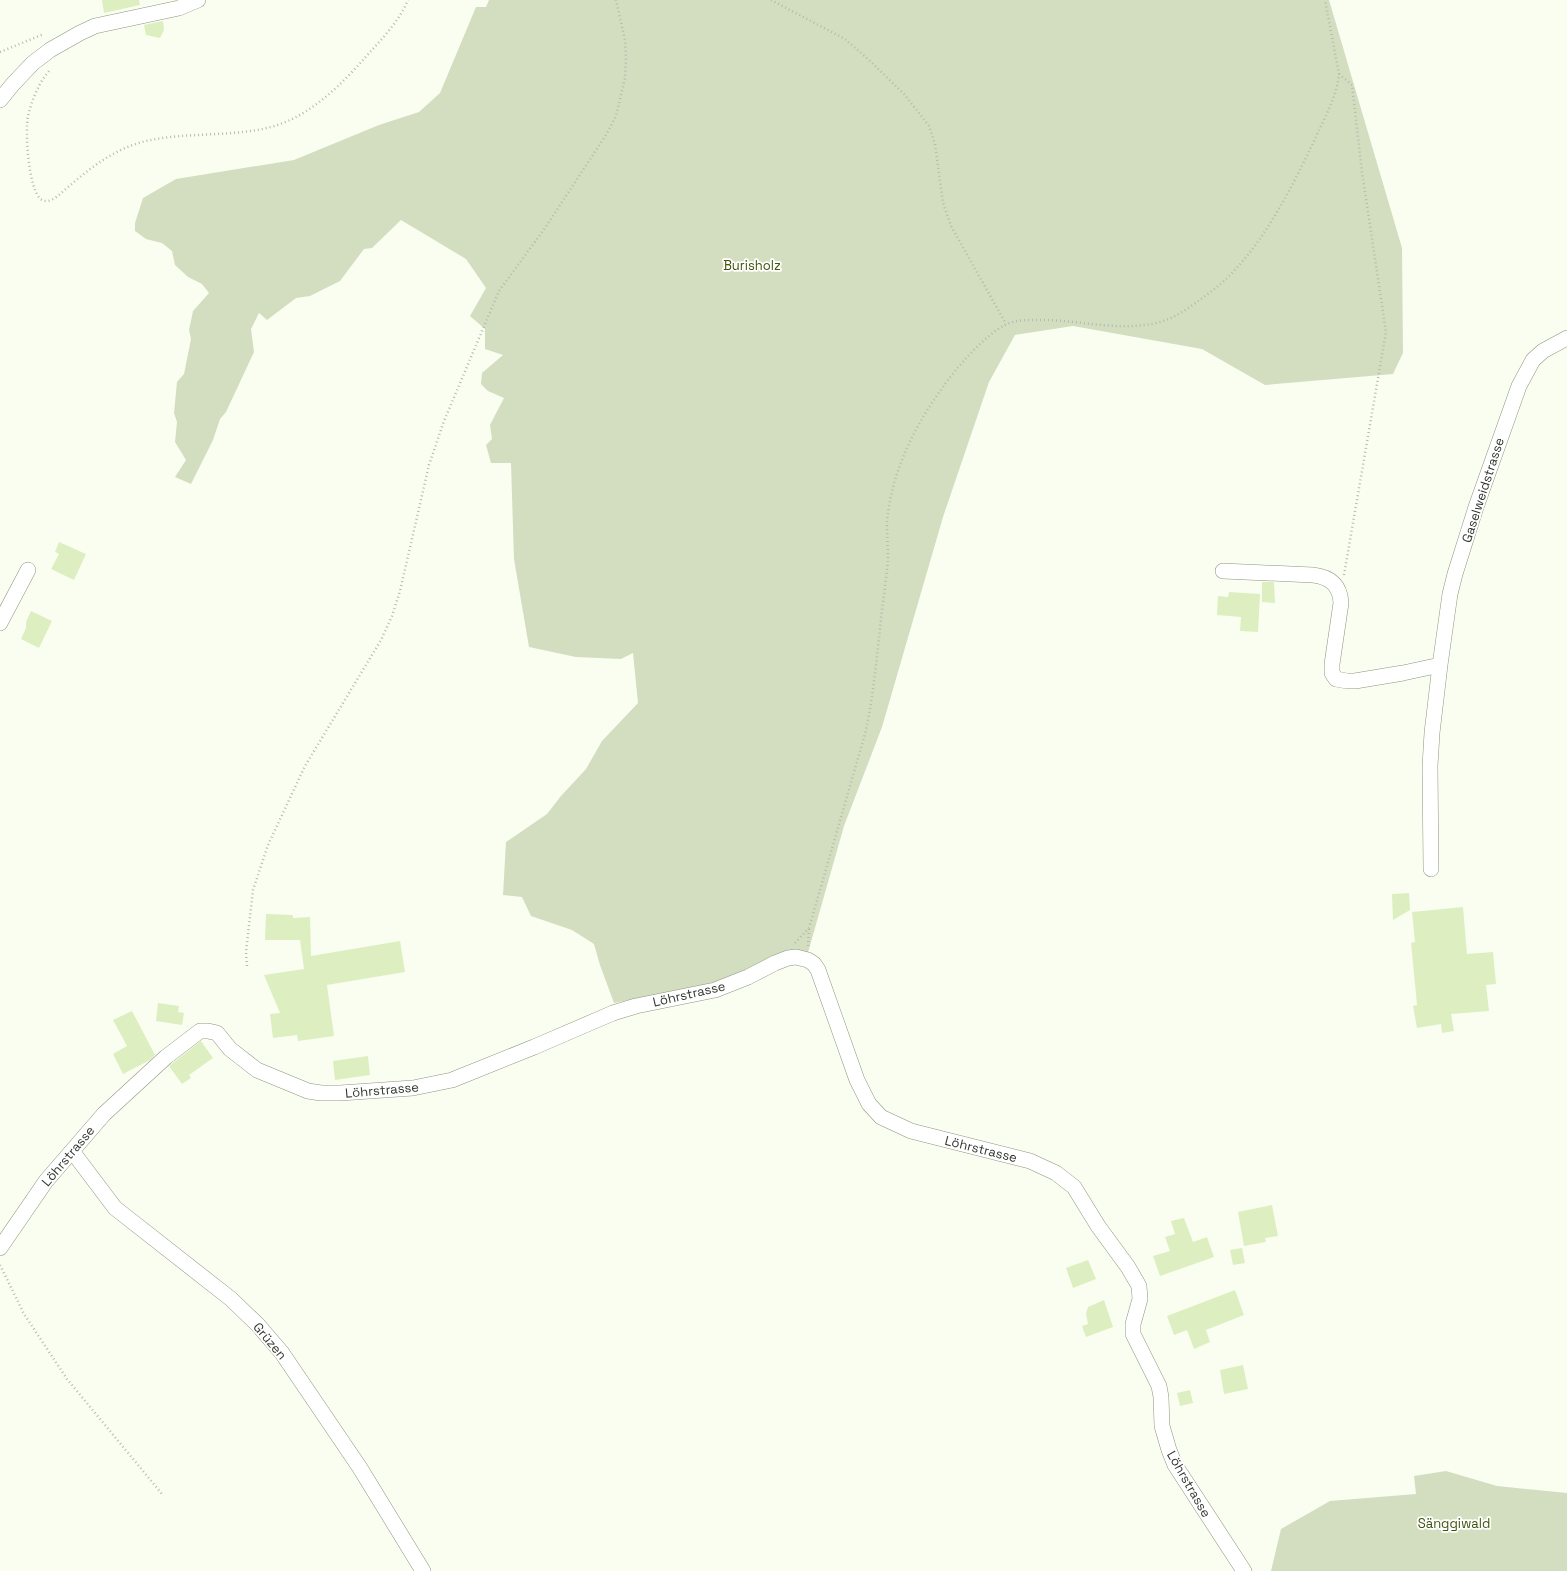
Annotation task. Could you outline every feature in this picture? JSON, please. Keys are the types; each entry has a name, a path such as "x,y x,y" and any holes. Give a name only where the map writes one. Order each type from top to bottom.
{"street":[{"path":"0,100 12,84 33,63 50,50 80,32 95,26 180,8 198,0"},
{"name":"Gaselweidstrasse","path":"1431,869 1431,753 1440,664 1450,594 1455,574 1476,507 1519,386 1533,360 1543,351 1567,338"},
{"path":"0,623 28,570"},
{"path":"1223,571 1320,576 1335,584 1341,597 1341,611 1332,664 1332,673 1336,679 1355,681 1403,673 1440,664"},
{"name":"Löhrstrasse","path":"0,1248 46,1181 104,1114 132,1086 200,1031 217,1033 230,1049 257,1070 308,1090 321,1093 340,1093 413,1088 452,1080 614,1013 636,1006 715,990 748,977 788,958 796,957 808,960 814,964 824,983 851,1063 864,1096 881,1117 911,1131 1030,1161 1056,1173 1074,1187 1098,1226 1128,1267 1139,1286 1140,1299 1133,1324 1134,1334 1159,1386 1162,1426 1168,1450 1186,1482 1244,1571"},
{"name":"Grüzen","path":"72,1151 115,1208 231,1299 258,1325 282,1353 360,1468 423,1571"}],"path":[{"path":"52,67 34,95 28,118 27,130 30,167 34,188 42,200 47,201 53,200 97,164 126,148 146,142 268,128 305,112 328,95 352,72 385,36 404,9 408,0"},
{"path":"247,966 246,952 253,890 268,845 305,766 381,640 392,616 400,591 429,465 444,421 499,291 545,228 606,135 616,116 624,84 626,58 622,22 616,0"},
{"path":"771,0 844,39 869,60 904,94 929,126 935,144 937,169 943,203 950,226 1006,324"},
{"path":"794,943 809,928 865,734 872,704 888,559 888,523 890,504 894,484 905,454 924,414 944,385 976,348 996,330 1006,324 1024,320 1050,320 1122,327 1156,323 1171,319 1183,312 1231,274 1247,257 1269,226 1305,160 1334,97 1339,74 1325,0"},
{"path":"1339,74 1352,85 1362,172 1386,332 1341,597"},
{"path":"0,1265 24,1314 67,1379 162,1494"}],"green space":[{"name":"Burisholz","path":"489,0 1329,0 1402,248 1403,353 1393,374 1265,385 1202,349 1073,326 1015,335 989,382 943,517 882,727 844,826 807,956 751,975 614,1003 594,944 572,930 531,916 522,897 503,895 506,842 547,814 561,796 586,769 602,741 638,703 633,653 621,659 576,657 529,647 514,559 511,463 491,463 486,445 492,439 490,425 504,398 488,391 481,384 482,373 503,355 485,349 485,329 470,316 486,288 466,259 401,220 372,248 364,249 340,281 310,296 296,298 267,320 259,313 251,329 254,352 226,412 220,419 213,440 191,484 175,477 186,460 175,442 177,422 174,413 177,382 184,374 191,339 189,330 193,311 209,293 202,284 188,277 175,265 172,251 162,243 146,239 135,231 135,223 143,198 176,179 294,160 379,125 419,112 440,93 476,7 486,7"},
{"name":"Sänggiwald","path":"1446,1471 1497,1486 1567,1493 1567,1571 1271,1571 1281,1529 1330,1501 1416,1494 1414,1476"}],"building":[{"path":"102,0 139,0 140,5 104,13"},
{"path":"163,21 164,30 160,38 146,35 144,25"},
{"path":"59,542 86,554 74,580 51,569 59,554 55,552"},
{"path":"1262,582 1274,582 1275,603 1262,602"},
{"path":"1229,592 1260,594 1258,632 1240,631 1241,617 1217,615 1218,596 1228,597"},
{"path":"31,611 52,621 39,648 21,639"},
{"path":"1409,893 1410,910 1393,920 1392,894"},
{"path":"1463,907 1467,954 1493,952 1496,984 1486,985 1489,1011 1451,1014 1454,1031 1442,1033 1441,1024 1417,1028 1413,1006 1417,1005 1411,943 1415,942 1412,912"},
{"path":"266,914 293,915 293,918 310,917 311,956 400,941 405,972 327,985 334,1036 298,1041 297,1035 273,1038 270,1014 280,1013 264,975 304,969 300,940 265,940"},
{"path":"158,1003 179,1006 178,1012 184,1013 182,1025 156,1021"},
{"path":"132,1011 155,1055 150,1060 123,1074 113,1054 127,1046 113,1020"},
{"path":"201,1041 213,1058 189,1075 191,1078 182,1084 169,1066"},
{"path":"368,1056 370,1075 335,1080 333,1061"},
{"path":"1272,1205 1278,1236 1265,1238 1266,1242 1244,1246 1238,1212"},
{"path":"1184,1218 1193,1242 1207,1237 1214,1257 1160,1276 1153,1256 1170,1251 1165,1237 1175,1234 1171,1221"},
{"path":"1242,1248 1245,1263 1233,1265 1230,1250"},
{"path":"1088,1260 1096,1279 1073,1288 1066,1268"},
{"path":"1235,1290 1244,1315 1206,1330 1210,1342 1194,1349 1187,1330 1174,1335 1167,1316"},
{"path":"1104,1300 1113,1327 1086,1337 1082,1326 1088,1324 1086,1314 1088,1307"},
{"path":"1243,1365 1248,1389 1224,1394 1220,1370"},
{"path":"1190,1390 1193,1403 1180,1406 1177,1393"}]}
